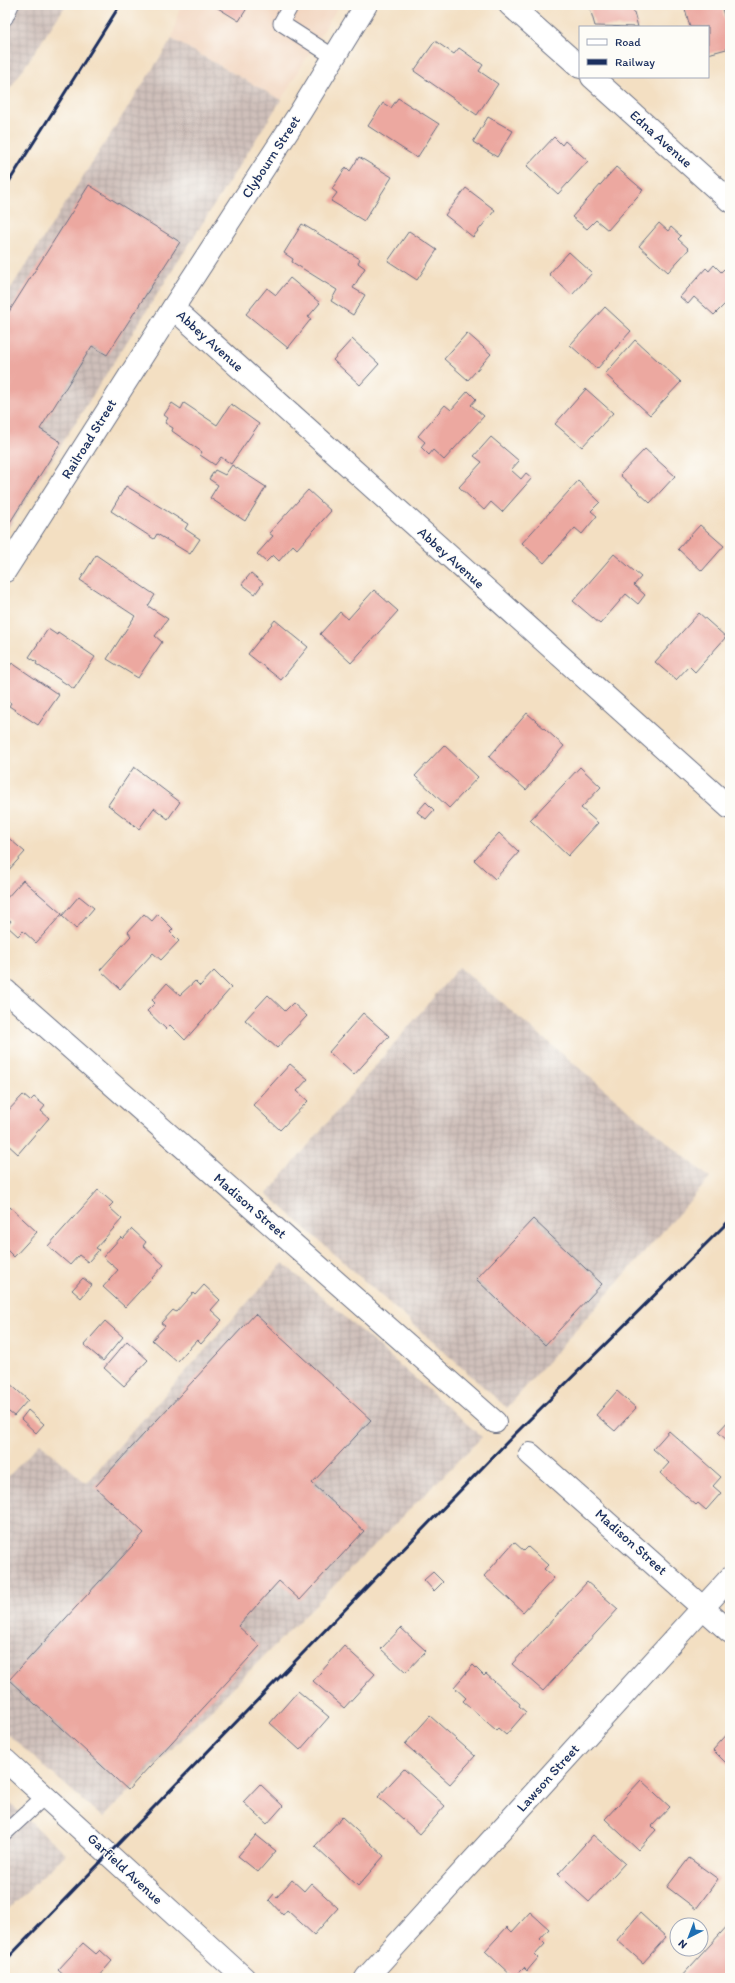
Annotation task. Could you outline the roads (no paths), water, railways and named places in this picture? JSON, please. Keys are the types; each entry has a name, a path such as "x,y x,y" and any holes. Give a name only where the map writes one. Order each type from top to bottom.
{"street":[{"name":"Clybourn Street","path":"173,308 301,111 366,5"},
{"path":"510,5 579,66"},
{"name":"Edna Avenue","path":"593,78 730,201"},
{"name":"Railroad Street","path":"5,571 173,308"},
{"name":"Abbey Avenue","path":"173,308 730,808"},
{"name":"Madison Street","path":"5,990 495,1422"},
{"name":"Madison Street","path":"530,1454 730,1632"},
{"name":"Lawson Street","path":"366,1978 730,1578"},
{"name":"Garfield Avenue","path":"5,1760 244,1978"}],"lane":[{"path":"5,18 12,5"},
{"path":"291,5 281,23 334,57"},
{"path":"5,1833 45,1796"}],"railway":[{"path":"5,188 120,5"},
{"path":"5,1961 512,1437 730,1220"}]}
